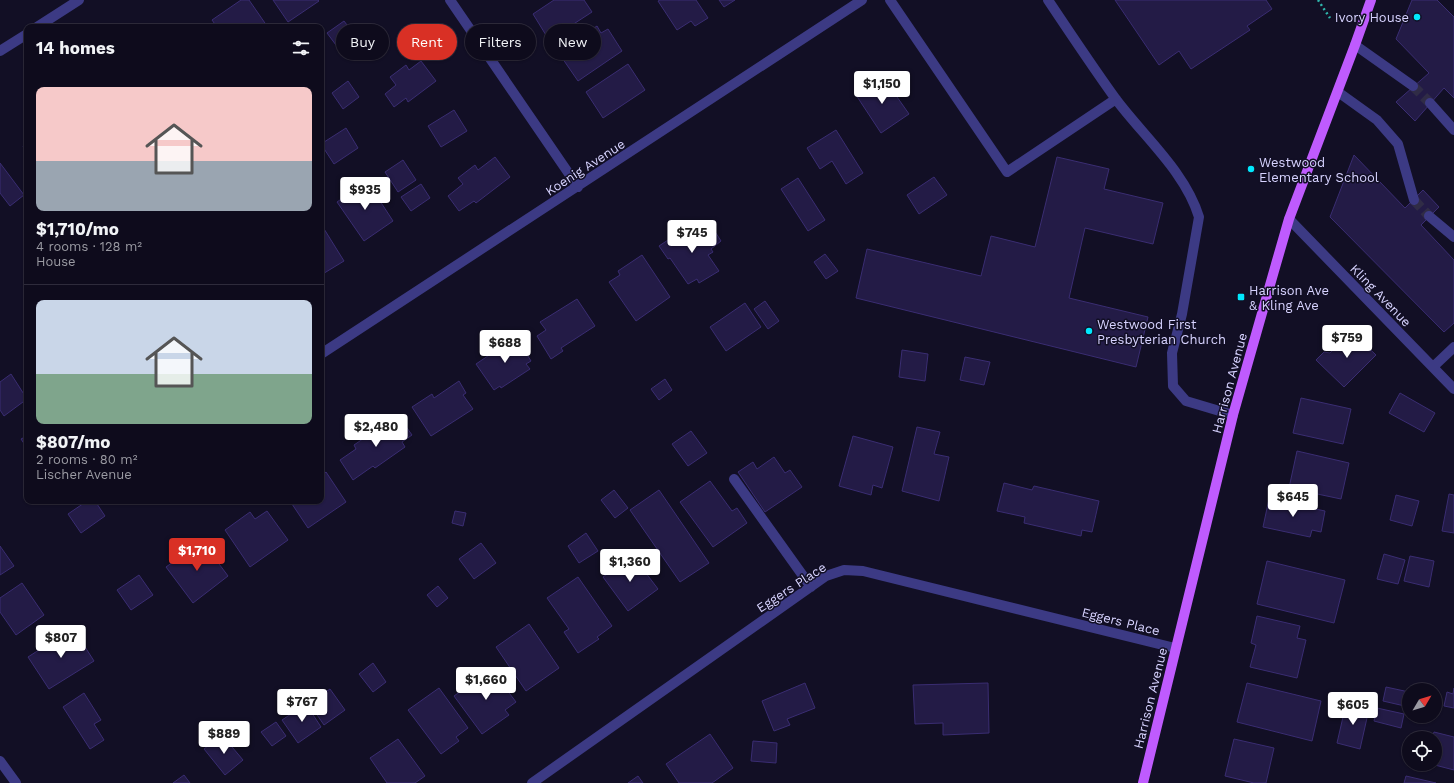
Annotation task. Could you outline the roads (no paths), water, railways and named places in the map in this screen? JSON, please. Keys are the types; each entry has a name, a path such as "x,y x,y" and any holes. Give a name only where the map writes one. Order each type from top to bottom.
{"main road":[{"name":"Harrison Avenue","path":"1143,783 1232,415 1289,219 1338,92 1371,0"}],"street":[{"path":"42,24 79,0"},
{"path":"450,0 578,187"},
{"name":"Koenig Avenue","path":"324,352 862,0"},
{"path":"890,0 1007,172 1116,99"},
{"path":"1048,0 1116,99 1182,182 1194,202 1199,218 1182,314 1172,353 1173,386 1186,401 1232,415"},
{"path":"0,51 24,36"},
{"path":"1355,45 1413,86"},
{"path":"1338,92 1377,120 1398,144 1414,200"},
{"path":"1430,103 1454,130"},
{"path":"1429,216 1454,237"},
{"name":"Kling Avenue","path":"1289,219 1454,389"},
{"path":"1433,367 1454,347"},
{"path":"734,479 811,587"},
{"name":"Eggers Place","path":"532,783 826,576 844,570 863,571 1176,648"},
{"path":"0,761 16,783"}],"tunnel":[{"path":"1413,86 1430,103"},
{"path":"1414,200 1429,216"}],"place":[{"name":"Ivory House","path":"1417,17"},
{"name":"Westwood Elementary School","path":"1251,169"},
{"name":"Harrison Ave & Kling Ave","path":"1241,297"},
{"name":"Westwood First Presbyterian Church","path":"1089,331"}]}
